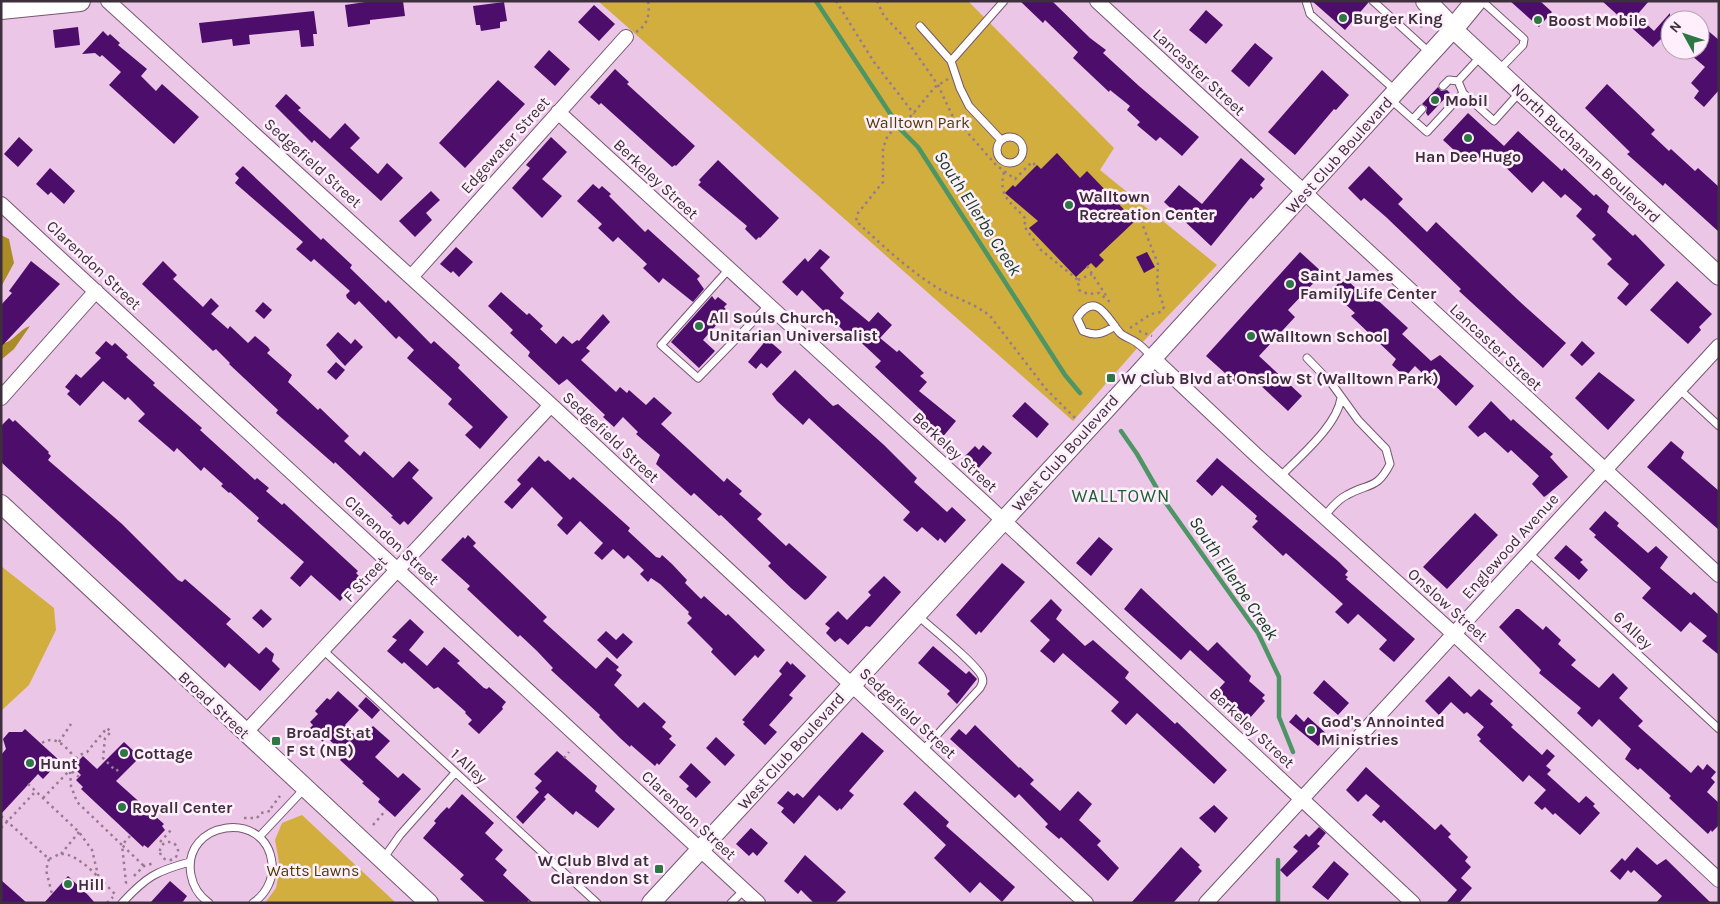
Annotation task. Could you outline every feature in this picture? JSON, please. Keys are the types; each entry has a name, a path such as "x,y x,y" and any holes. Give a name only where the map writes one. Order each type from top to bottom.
{"main road":[{"path":"1,8 80,1"},
{"path":"1426,1 1453,29"},
{"name":"West Club Boulevard","path":"1453,29 1476,1"}],"street":[{"name":"Sedgefield Street","path":"108,1 551,406 1086,903"},
{"name":"Lancaster Street","path":"1096,1 1719,575"},
{"name":"West Club Boulevard","path":"652,903 916,614 1088,430 1152,357 1453,29"},
{"name":"North Buchanan Boulevard","path":"1453,29 1719,276"},
{"name":"Edgewater Street","path":"411,277 558,112 632,34"},
{"name":"Berkeley Street","path":"558,112 1004,521 1414,903"},
{"name":"Clarendon Street","path":"1,204 758,903"},
{"path":"1,398 96,292"},
{"name":"Englewood Avenue","path":"1206,903 1719,346"},
{"name":"Onslow Street","path":"1152,357 1719,880"},
{"name":"F Street","path":"245,733 551,406"},
{"name":"Broad Street","path":"1,504 429,903"}],"lane":[{"path":"951,61 1004,1"},
{"path":"1306,1 1310,14 1393,95 1413,119 1427,132 1463,93"},
{"path":"1373,1 1430,53"},
{"path":"1482,1 1524,39 1523,45 1498,71"},
{"path":"920,26 951,61 969,106 1001,140"},
{"path":"1458,81 1482,56"},
{"path":"1443,86 1449,80 1458,81"},
{"path":"1458,81 1463,93 1494,121 1520,92"},
{"path":"1413,119 1422,109"},
{"path":"729,270 661,345 698,378 768,305"},
{"path":"1115,326 1102,334 1092,335 1084,331 1077,318 1082,311 1090,306 1100,307 1115,326 1121,335 1138,343 1152,357"},
{"path":"1307,358 1332,384 1341,398 1386,449 1390,464 1383,478 1370,486 1346,495 1335,503 1324,516"},
{"path":"1679,389 1719,426"},
{"path":"1280,477 1325,429 1340,409 1341,398"},
{"name":"6 Alley","path":"1528,552 1719,729"},
{"path":"916,614 982,675 983,681 980,688 959,713 923,750"},
{"name":"1 Alley","path":"323,650 597,903"},
{"path":"382,860 400,835 456,772"},
{"path":"259,837 305,788"},
{"path":"209,903 195,888 190,871 190,862 198,843 215,830 234,827 244,828 259,837 270,854 272,871 267,888 253,903"},
{"path":"122,902 136,887 154,873 190,862"},
{"path":"731,903 744,890"}],"path":[{"path":"632,34 645,26 648,16 648,1"},
{"path":"836,1 874,62 914,114"},
{"path":"876,1 884,16 905,38 938,85 952,115 1004,172 1015,179 1032,162 1036,166"},
{"path":"955,74 938,85 914,114 895,128 884,141 883,182 858,213 856,220 912,271 938,288 979,307 990,316 1046,389 1088,430"},
{"path":"1004,172 1001,187 1006,199 1026,218 1024,226 1041,250 1078,280"},
{"path":"1130,328 1151,314 1162,312 1164,307 1156,279 1158,264 1141,221 1135,215 1131,216"},
{"path":"1087,266 1112,307"},
{"path":"1078,280 1092,274"},
{"path":"1078,280 1078,290 1088,294 1099,293 1109,300"},
{"path":"1125,325 1154,338"},
{"path":"60,742 71,724"},
{"path":"44,798 107,728 111,732 105,738 103,758 116,771 118,769"},
{"path":"42,744 49,740 60,742 77,760"},
{"path":"564,758 569,752"},
{"path":"70,770 79,777"},
{"path":"70,770 71,786 77,802 144,866"},
{"path":"28,784 79,832 92,850 99,880"},
{"path":"1,828 36,791"},
{"path":"269,811 280,796"},
{"path":"373,825 386,810"},
{"path":"1,816 49,859"},
{"path":"156,840 161,844 172,842 176,845 178,855 173,859 164,858 160,849 161,844 172,828"},
{"path":"49,859 61,854 79,832"},
{"path":"122,844 130,836"},
{"path":"107,903 126,883 122,844"},
{"path":"61,854 76,859 89,868 122,902"},
{"path":"49,859 46,870 47,881 52,894"},
{"path":"84,892 99,880"},
{"path":"528,903 530,899"}],"green space":[{"name":"Walltown Park","path":"598,1 968,1 1114,148 1100,170 1217,265 1140,345 1073,421"},
{"path":"1,566 54,608 56,630 29,685 1,711"},
{"name":"Watts Lawns","path":"302,815 396,903 265,903 276,888 280,868 275,840 282,823"}],"shaded area":[{"path":"1,235 9,239 14,263 1,287"},
{"path":"30,326 14,349 1,360 1,344 9,341"}],"building":[{"path":"372,1 403,1 405,16 370,20 370,24 348,27 345,5"},
{"path":"1020,1 1052,1 1090,38 1106,50 1103,53 1199,137 1182,156 1160,137 1156,141 1137,125 1140,122 1127,110 1130,106 1110,90 1109,92 1073,58 1078,52 1045,20 1043,23"},
{"name":"Burger King","path":"1312,1 1368,1 1368,3 1345,30"},
{"name":"Boost Mobile","path":"1510,1 1540,1 1552,12 1539,27"},
{"path":"1602,1 1649,1 1637,15 1654,31 1660,24 1660,40 1653,47"},
{"path":"504,2 507,21 500,22 500,28 481,31 480,25 476,25 473,6"},
{"path":"594,5 615,24 599,41 578,22"},
{"path":"1206,10 1223,25 1206,44 1189,30"},
{"path":"314,11 317,34 313,34 314,46 301,47 299,30 249,35 250,44 233,46 232,39 202,43 199,23"},
{"path":"78,27 80,45 55,48 53,30"},
{"path":"103,31 108,36 110,34 120,43 118,45 147,69 141,76 156,91 162,84 199,117 174,144 109,85 121,72 102,55 100,57 95,53 82,54"},
{"path":"1710,32 1719,40 1719,90 1704,107 1694,98 1699,91 1691,83 1705,67 1697,60 1710,60"},
{"path":"1255,43 1273,58 1249,87 1231,71"},
{"path":"549,50 570,69 555,86 534,67"},
{"path":"615,69 629,82 627,84 695,146 676,166 672,167 601,103 599,105 590,97"},
{"path":"1322,70 1349,95 1336,110 1334,109 1295,155 1268,132"},
{"path":"498,80 525,104 465,168 439,143"},
{"path":"1607,84 1655,130 1651,134 1669,151 1671,149 1695,171 1698,168 1719,187 1719,232 1665,183 1663,186 1627,154 1630,152 1585,108"},
{"name":"Mobil","path":"1438,87 1441,91 1447,90 1450,93 1428,116 1426,113 1427,107 1422,104"},
{"path":"286,94 301,108 298,110 330,139 345,123 360,138 350,148 378,174 387,163 403,178 381,201 314,140 312,143 275,106"},
{"path":"1468,113 1504,146 1518,131 1562,171 1564,168 1594,196 1596,194 1609,206 1607,212 1633,236 1635,234 1665,265 1626,306 1617,298 1629,284 1607,264 1612,259 1592,239 1596,235 1576,216 1582,209 1565,194 1561,198 1543,181 1532,193 1487,149 1476,162 1472,159 1468,163 1443,140"},
{"path":"19,137 33,150 18,167 4,154"},
{"path":"551,137 567,152 542,179 562,196 542,218 512,188 530,168 526,165"},
{"name":"Walltown Recreation Center","path":"1057,153 1080,178 1087,171 1135,221 1099,255 1104,260 1096,268 1091,263 1076,277 1029,228 1038,221 1005,193 1013,185 1015,187 1037,165 1041,169"},
{"path":"1241,158 1265,179 1260,185 1263,188 1253,199 1251,197 1211,246 1164,202 1179,185 1202,204"},
{"path":"718,160 779,218 760,238 756,240 745,229 747,226 698,185 701,182 699,180"},
{"path":"243,166 321,240 323,238 352,265 350,268 386,303 388,300 431,344 434,341 460,365 458,368 508,417 480,449 465,435 473,427 448,404 452,399 407,358 414,350 399,336 396,339 359,301 355,305 347,298 346,295 350,291 314,259 311,262 296,249 303,242 235,183 239,178 235,174"},
{"path":"1369,166 1403,199 1398,204 1427,232 1436,222 1566,343 1543,368 1459,291 1461,289 1386,217 1364,198 1361,201 1348,188"},
{"path":"50,168 75,191 64,204 51,192 48,195 36,184"},
{"path":"593,184 599,189 602,186 611,194 609,196 645,232 648,229 700,276 697,279 704,289 693,302 663,278 659,283 643,268 647,264 618,237 613,242 598,228 602,224 577,201"},
{"path":"431,191 440,200 426,213 432,220 415,237 399,221"},
{"path":"456,247 473,262 459,277 453,271 451,273 440,264"},
{"path":"820,249 830,257 820,268 844,293 840,298 869,322 878,312 892,325 880,338 897,352 899,350 924,373 920,376 927,382 919,391 956,421 941,439 916,420 923,412 875,367 881,361 852,334 850,337 802,290 797,296 782,282 805,258 808,262"},
{"path":"1147,252 1155,267 1144,273 1136,257"},
{"name":"Walltown School","path":"1300,252 1323,273 1288,310 1295,317 1259,356 1302,396 1288,411 1245,371 1235,382 1206,356"},
{"path":"31,261 60,284 1,347 1,305 12,293 9,291"},
{"path":"163,261 177,275 173,279 203,307 211,298 219,306 211,314 228,329 230,326 248,343 255,336 268,347 270,350 267,353 292,375 288,382 318,410 320,408 349,436 344,441 360,456 364,451 393,478 409,461 419,470 412,478 433,498 408,525 404,521 400,525 391,517 393,516 335,462 334,464 276,413 278,410 229,364 216,349 213,351 142,284"},
{"path":"1344,277 1367,299 1371,294 1408,328 1402,334 1431,361 1440,355 1474,386 1456,406 1415,366 1405,377 1392,365 1396,359 1351,316 1355,313 1331,291"},
{"path":"1677,281 1712,314 1699,327 1701,330 1688,344 1650,310"},
{"path":"501,292 527,315 529,313 543,326 540,329 556,344 563,336 572,344 577,340 579,341 603,314 610,322 586,348 590,351 581,360 616,392 620,387 627,393 629,390 646,405 654,397 672,413 661,424 724,482 727,478 742,491 739,494 762,514 757,519 786,546 789,543 827,577 808,598 805,600 791,588 768,566 771,563 721,515 719,516 694,493 691,496 656,464 660,455 636,434 638,432 623,417 614,427 603,417 605,415 567,379 559,385 528,356 530,352 510,333 513,330 488,306"},
{"name":"All Souls Church, Unitarian Universalist","path":"712,296 715,300 718,297 727,304 724,307 728,312 703,340 715,351 699,368 671,342"},
{"path":"263,302 272,310 264,319 255,311"},
{"path":"338,332 351,344 355,339 363,347 345,366 326,345"},
{"path":"767,339 782,352 767,368 761,363 756,369 748,362"},
{"path":"106,341 112,346 115,343 128,355 126,357 155,383 153,385 202,428 200,430 255,480 257,478 269,488 266,491 282,505 284,503 358,571 356,573 361,578 340,601 311,575 300,587 290,578 304,562 257,521 259,518 221,486 223,484 204,467 201,471 177,448 174,452 138,421 145,414 128,397 125,400 103,381 80,406 67,394 70,391 65,387 76,374 81,378 101,358 95,353"},
{"path":"1582,341 1595,353 1582,366 1570,355"},
{"path":"336,362 345,370 336,380 327,372"},
{"path":"795,370 833,406 838,404 884,445 917,478 914,482 947,512 952,507 966,520 945,543 940,538 938,541 922,527 917,532 903,520 910,512 809,418 803,425 777,401 772,394"},
{"path":"1599,372 1635,400 1608,430 1575,398"},
{"path":"1491,401 1511,421 1513,419 1553,454 1550,457 1568,477 1544,497 1532,484 1539,476 1511,450 1508,453 1485,432 1478,437 1468,427"},
{"path":"1025,402 1049,424 1037,438 1012,416"},
{"path":"9,418 13,422 15,420 49,452 51,456 48,460 122,524 178,580 182,582 185,579 231,619 226,624 259,654 266,647 274,654 272,661 280,669 260,691 229,663 225,668 1,462 1,426"},
{"path":"1671,441 1684,452 1681,458 1719,491 1719,530 1647,467"},
{"path":"983,445 992,453 975,472 962,459 975,446 979,450"},
{"path":"539,456 545,462 548,460 570,480 573,477 630,528 628,531 656,557 660,558 662,555 687,580 685,583 701,599 704,596 726,616 728,614 765,650 758,658 755,655 735,676 711,652 713,649 687,623 692,618 688,614 689,612 660,584 651,578 648,582 640,574 644,570 628,555 624,559 613,549 602,560 594,553 603,543 580,521 567,535 557,525 563,518 532,487 512,509 504,502 521,484 517,480"},
{"path":"1217,458 1339,562 1348,571 1345,575 1348,577 1346,579 1415,639 1394,662 1379,649 1387,640 1358,614 1348,624 1335,612 1343,604 1286,553 1283,556 1252,527 1258,521 1255,519 1257,516 1222,485 1212,496 1196,481"},
{"path":"1605,511 1619,523 1617,526 1648,553 1656,546 1668,557 1660,568 1691,595 1694,592 1719,615 1719,655 1702,641 1707,636 1690,622 1681,632 1642,598 1651,588 1594,537 1596,535 1589,529"},
{"path":"1475,513 1498,535 1447,589 1423,567"},
{"path":"468,535 476,543 473,546 547,617 543,621 596,669 607,657 619,667 616,670 622,675 614,685 638,708 644,702 666,722 662,727 672,736 669,739 676,745 659,765 657,763 655,766 620,738 599,717 600,715 551,670 553,668 537,651 520,635 518,637 467,589 470,586 441,560 463,537 465,539"},
{"path":"1099,537 1113,549 1091,576 1076,563"},
{"path":"1566,545 1583,560 1580,562 1588,570 1579,580 1554,558"},
{"path":"1002,563 1025,582 981,633 979,631 976,635 956,615"},
{"path":"884,576 901,592 870,627 866,626 848,645 840,638 835,642 826,633 830,628 825,624 838,611 847,620 871,595 868,592"},
{"path":"1141,588 1208,651 1217,642 1251,676 1249,681 1265,695 1262,698 1265,701 1249,719 1246,721 1215,693 1225,682 1190,650 1181,660 1124,609"},
{"path":"1051,599 1062,610 1056,619 1085,646 1093,640 1129,672 1125,678 1175,724 1177,722 1227,770 1214,784 1137,713 1126,725 1111,711 1119,702 1063,653 1054,663 1040,651 1050,640 1030,621"},
{"path":"261,609 272,619 263,628 252,618"},
{"path":"1516,609 1519,609 1543,630 1546,626 1561,640 1558,644 1576,660 1571,665 1599,688 1613,673 1628,688 1619,698 1643,721 1638,726 1691,773 1698,765 1703,770 1707,764 1716,772 1711,778 1715,782 1707,792 1719,803 1719,825 1712,832 1711,830 1708,834 1669,798 1671,796 1640,768 1638,770 1625,759 1631,749 1599,719 1592,727 1577,713 1581,708 1539,673 1541,670 1499,627"},
{"path":"410,619 424,632 409,650 427,666 444,647 460,661 457,663 484,688 487,689 489,687 506,702 502,707 503,709 479,734 468,724 472,720 466,712 438,687 434,689 404,662 402,664 387,651 397,640 392,637"},
{"path":"606,631 616,640 623,633 633,642 617,659 597,640"},
{"path":"933,646 966,674 969,671 977,679 957,704 947,694 950,691 918,663"},
{"path":"787,661 791,665 792,663 806,676 789,695 793,698 769,725 777,732 765,745 743,724 745,722 742,720 782,674 779,671"},
{"path":"1449,676 1471,697 1479,689 1493,701 1490,704 1513,725 1511,727 1542,755 1547,749 1555,756 1546,766 1551,770 1547,774 1579,803 1586,796 1595,804 1593,806 1600,813 1580,835 1555,813 1553,815 1545,807 1542,810 1534,803 1546,790 1529,775 1523,782 1479,741 1481,739 1477,735 1484,727 1467,712 1464,714 1451,702 1439,715 1425,701"},
{"path":"1324,680 1349,703 1338,715 1313,693"},
{"path":"338,691 359,710 345,725 360,740 373,726 390,741 375,757 398,778 403,773 421,789 395,817 378,802 380,799 362,783 364,782 340,760 345,754 326,737 323,742 309,729 313,725 310,722 318,714 315,711 327,698 330,700"},
{"path":"366,697 380,710 372,719 358,706"},
{"name":"God's Annointed Ministries","path":"1296,714 1304,722 1308,717 1328,735 1318,746 1289,722"},
{"path":"975,725 1034,780 1030,784 1060,811 1078,791 1092,804 1079,820 1101,841 1097,845 1119,868 1108,881 1061,837 1059,839 1045,827 1048,824 1019,794 1015,798 950,739 959,729 966,735"},
{"name":"Hunt","path":"25,729 60,761 43,779 38,774 1,814 1,755 6,749 3,739 9,732 22,732"},
{"path":"862,732 884,751 849,791 854,795 841,810 840,808 837,811 819,795 794,824 781,812 784,808 777,803 788,791 794,796 797,793 803,798"},
{"path":"716,737 735,755 725,766 706,748"},
{"name":"Royall Center","path":"124,742 140,757 116,781 164,824 162,826 165,830 148,848 144,845 143,847 81,789 83,787 76,780 81,775 73,767 83,756 97,769"},
{"path":"557,751 597,786 595,791 615,809 598,828 576,811 573,815 548,793 544,797 535,788 542,781 534,774"},
{"path":"691,763 711,782 696,798 686,789 689,786 679,777"},
{"path":"1366,767 1435,830 1441,824 1451,834 1448,837 1468,857 1465,861 1471,867 1461,878 1472,888 1459,903 1446,903 1457,890 1384,820 1381,823 1372,815 1380,806 1366,794 1358,802 1346,790"},
{"path":"915,791 949,822 946,826 1015,887 1002,902 980,882 970,893 934,858 946,845 903,804"},
{"path":"539,792 546,799 523,824 516,817"},
{"path":"462,794 494,823 485,833 503,850 495,859 507,870 503,875 533,903 486,903 460,879 464,875 423,838 436,823 434,821 441,813 447,807 449,809"},
{"path":"1214,805 1228,818 1215,833 1199,818"},
{"path":"1319,827 1326,833 1317,844 1320,846 1287,877 1280,870 1298,851 1293,847 1306,834 1309,837"},
{"path":"751,828 768,843 757,856 753,852 749,856 736,844"},
{"path":"1181,847 1200,865 1198,867 1202,871 1173,903 1131,903"},
{"path":"1637,847 1657,865 1666,859 1711,903 1656,903 1662,896 1634,870 1631,873 1628,870 1620,880 1610,871 1622,858 1625,861"},
{"path":"805,855 846,892 835,903 814,903 801,890 798,894 784,881"},
{"path":"1334,861 1349,874 1328,900 1312,887"},
{"name":"Hill","path":"68,876 88,895 95,903 44,903"},
{"path":"1,880 27,903 1,903"},
{"path":"170,881 187,896 182,903 150,903"}],"waterway":[{"name":"South Ellerbe Creek","path":"816,1 901,130 918,147 1065,375 1080,393"},
{"name":"South Ellerbe Creek","path":"1121,431 1137,454 1163,499 1258,633 1279,677 1279,717 1293,752"},
{"name":"South Ellerbe Creek","path":"1278,860 1278,903"}],"place":[{"name":"Burger King","path":"1343,18"},
{"name":"Boost Mobile","path":"1538,20"},
{"name":"Mobil","path":"1435,100"},
{"name":"Han Dee Hugo","path":"1468,138"},
{"name":"Walltown Recreation Center","path":"1069,205"},
{"name":"Saint James Family Life Center","path":"1290,284"},
{"name":"All Souls Church, Unitarian Universalist","path":"699,326"},
{"name":"Walltown School","path":"1251,336"},
{"name":"W Club Blvd at Onslow St (Walltown Park)","path":"1111,378"},
{"name":"God's Annointed Ministries","path":"1311,730"},
{"name":"Broad St at F St (NB)","path":"276,741"},
{"name":"Cottage","path":"124,753"},
{"name":"Hunt","path":"30,763"},
{"name":"Royall Center","path":"122,807"},
{"name":"W Club Blvd at Clarendon St","path":"659,869"},
{"name":"Hill","path":"68,884"}],"district":[{"name":"WALLTOWN","path":"1121,496"}]}
